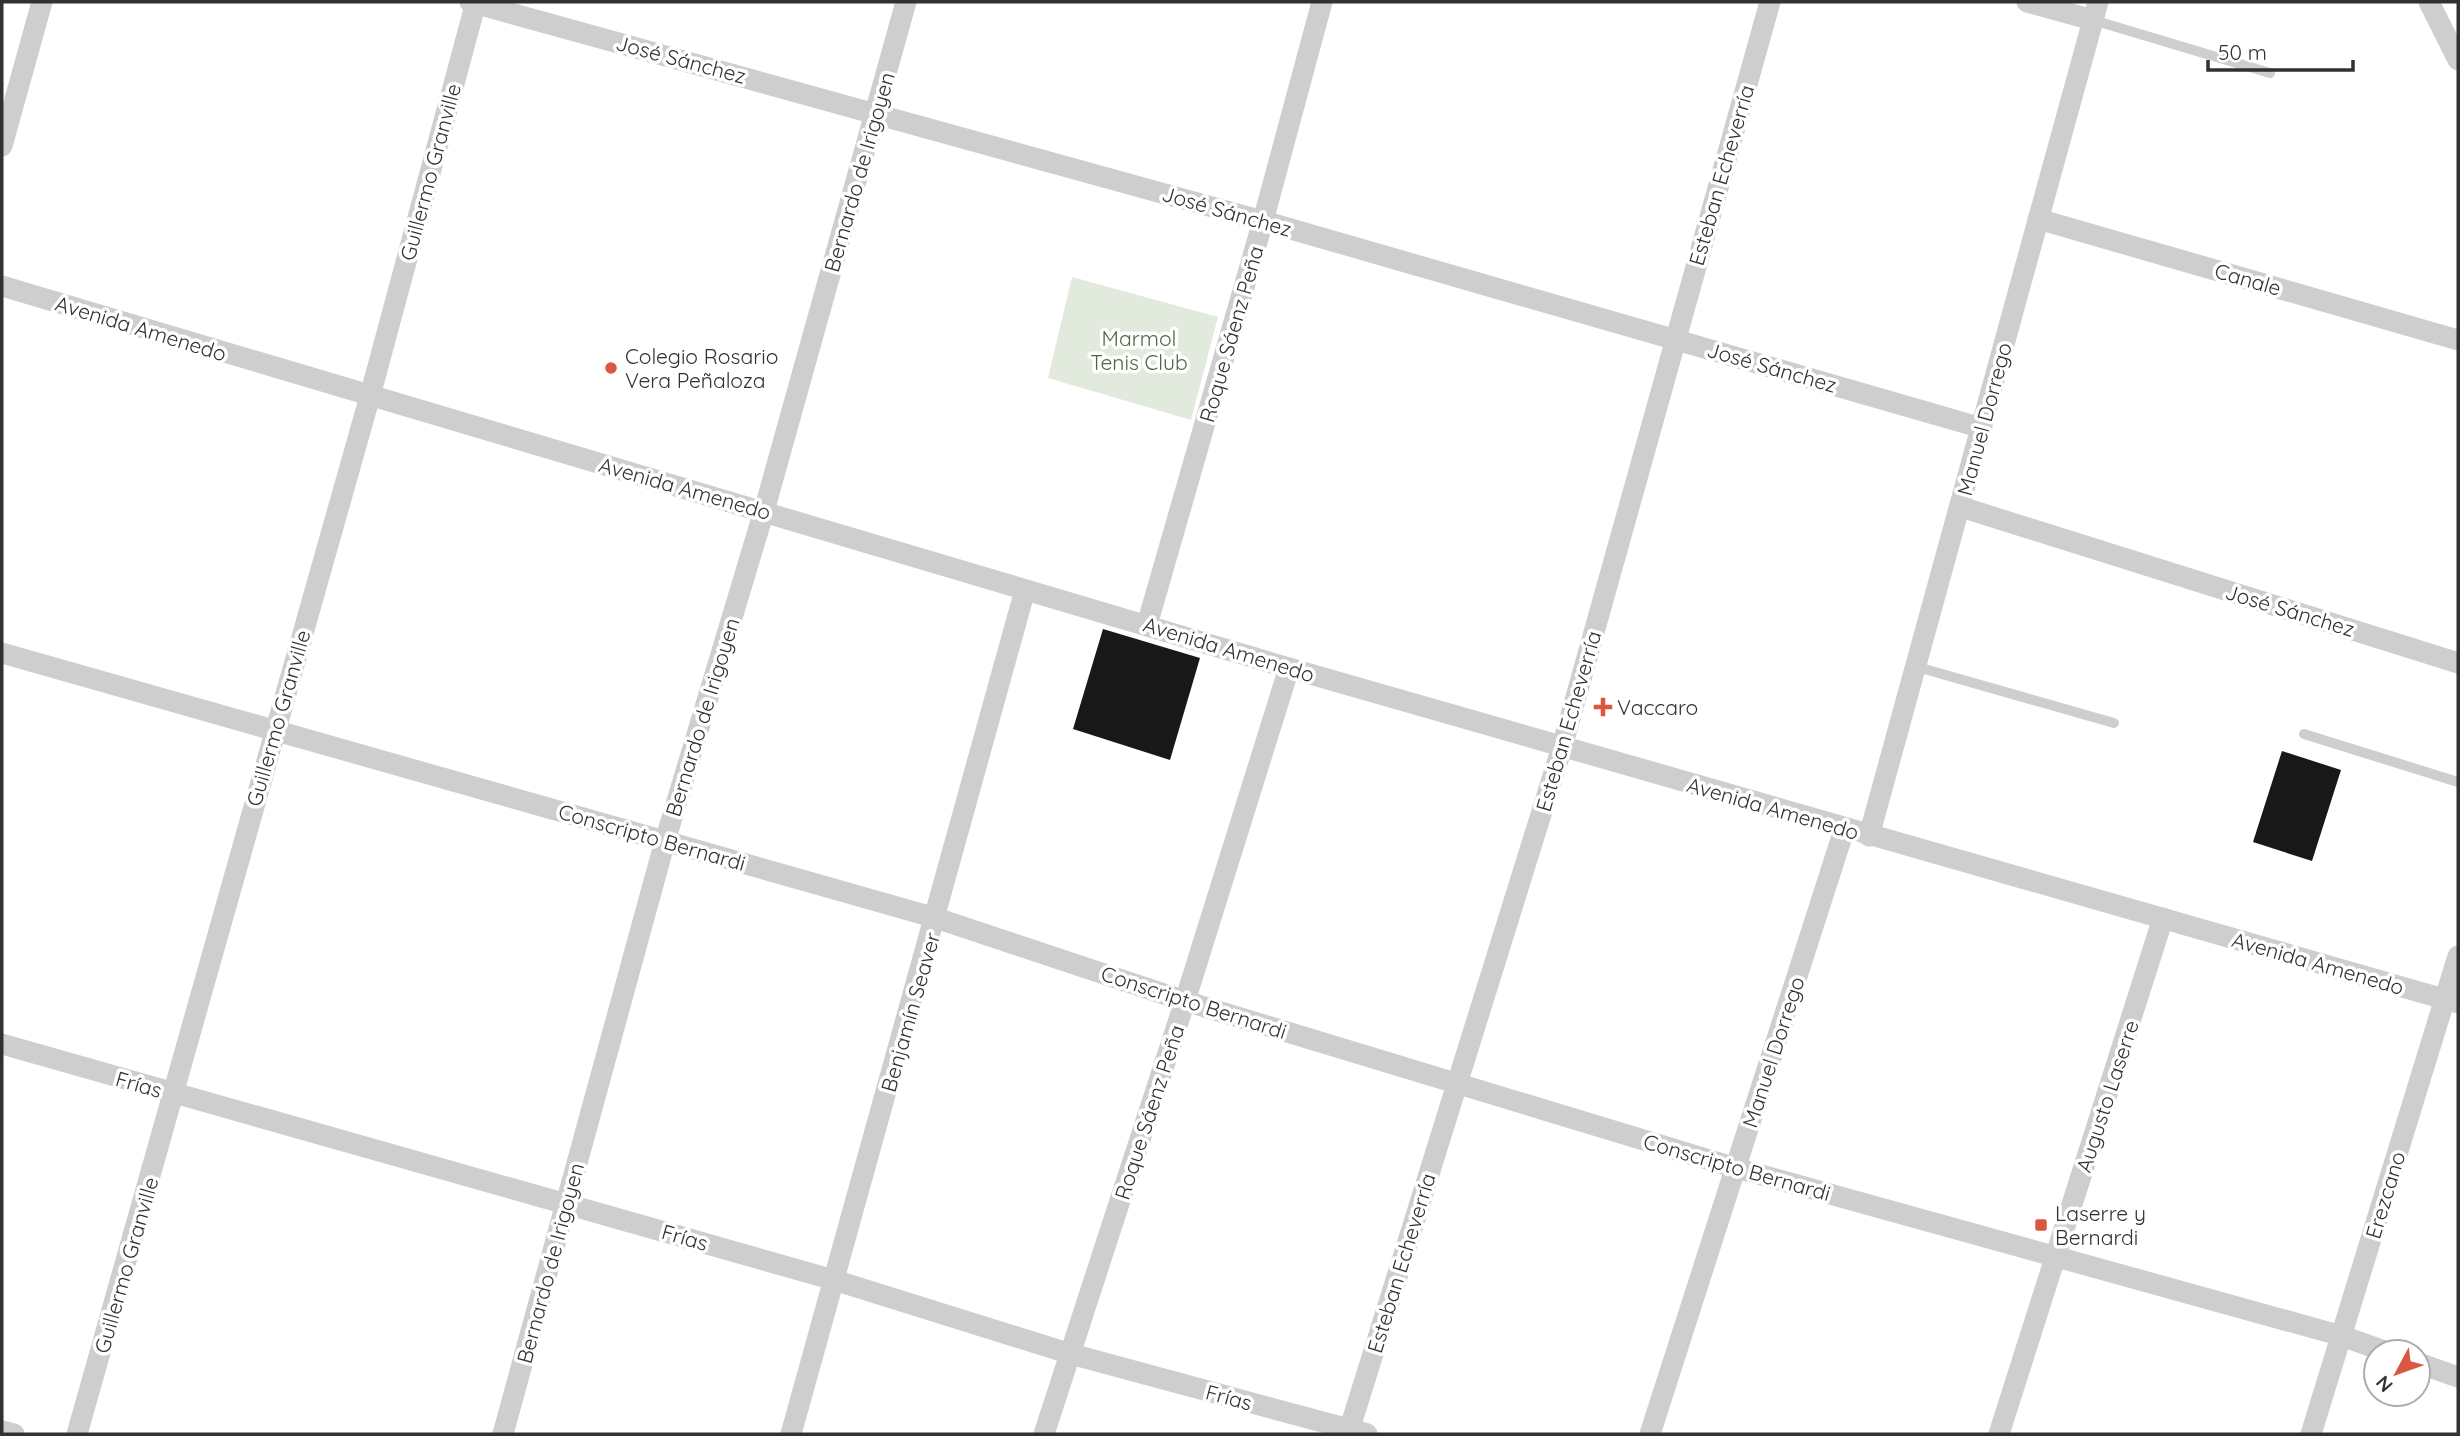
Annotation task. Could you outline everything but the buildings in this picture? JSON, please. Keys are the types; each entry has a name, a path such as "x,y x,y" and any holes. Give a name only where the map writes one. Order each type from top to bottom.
{"street":[{"path":"2,146 42,2"},
{"name":"José Sánchez","path":"474,2 1263,221 1982,428"},
{"name":"Guillermo Granville","path":"77,1434 370,396 474,2"},
{"name":"Bernardo de Irigoyen","path":"503,1434 665,841 764,511 906,2"},
{"name":"Roque Sáenz Peña","path":"1147,625 1263,221 1322,2"},
{"name":"Esteban Echeverría","path":"1355,1433 1456,1084 1563,747 1770,2"},
{"path":"2027,2 2096,11"},
{"path":"2429,2 2458,60"},
{"name":"Manuel Dorrego","path":"1868,836 2096,11"},
{"name":"Canale","path":"2038,219 2458,340"},
{"name":"Avenida Amenedo","path":"2,286 1844,830 2452,1001"},
{"name":"José Sánchez","path":"1961,507 2458,663"},
{"name":"Benjamín Seaver","path":"791,1434 1025,590"},
{"name":"Conscripto Bernardi","path":"2,653 936,918 1185,1000 1736,1168 2362,1343"},
{"name":"Roque Sáenz Peña","path":"1044,1434 1289,668"},
{"name":"Manuel Dorrego","path":"1650,1434 1844,830"},
{"name":"Augusto Laserre","path":"1999,1434 2163,918"},
{"name":"Erezcano","path":"2311,1434 2452,1001 2458,956"},
{"name":"Frías","path":"2,1044 834,1279 1071,1354 1355,1433"},
{"path":"2432,1368 2458,1377"},
{"path":"2,1431 14,1434"}],"lane":[{"path":"2096,11 2270,74"},
{"path":"1914,666 2113,723"},
{"path":"2304,734 2458,782"}],"green space":[{"name":"Marmol Tenis Club","path":"1072,277 1218,317 1191,420 1048,378"}],"place":[{"name":"Colegio Rosario Vera Peñaloza","path":"611,368"},
{"name":"Vaccaro","path":"1603,707"},
{"name":"Laserre y Bernardi","path":"2041,1225"}]}
